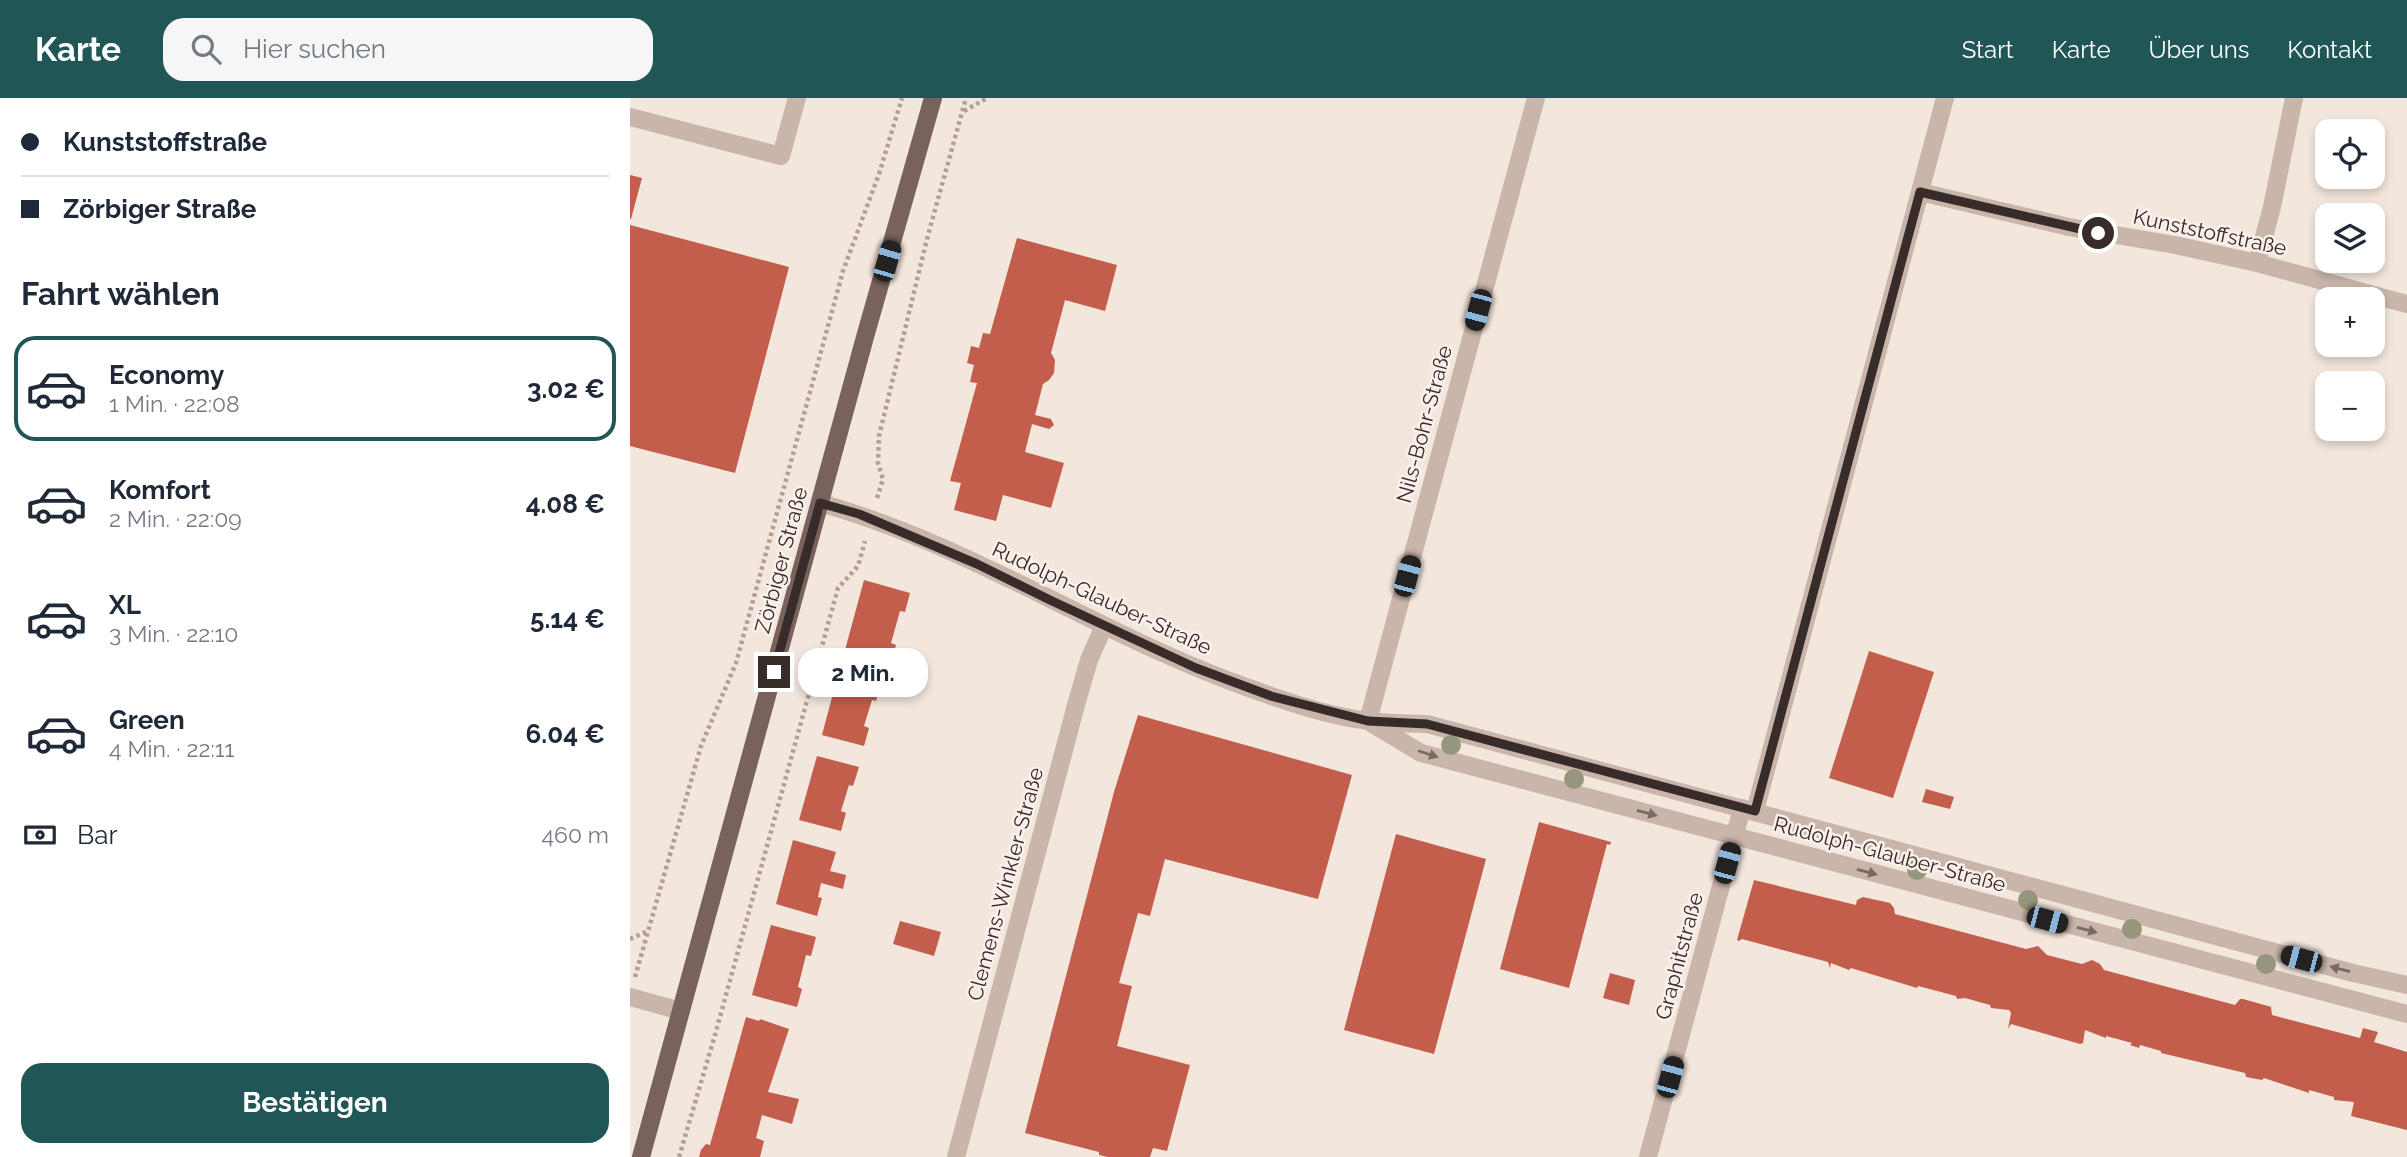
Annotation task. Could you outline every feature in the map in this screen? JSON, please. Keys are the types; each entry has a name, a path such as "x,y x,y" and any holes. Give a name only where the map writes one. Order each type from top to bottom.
{"main road":[{"name":"Zörbiger Straße","path":"642,1157 933,98"}],"street":[{"path":"630,117 781,156 797,98"},
{"name":"Nils-Bohr-Straße","path":"1368,721 1536,98"},
{"name":"Graphitstraße","path":"1648,1157 1734,836 1749,809 1945,98"},
{"path":"2257,263 2272,207 2294,98"},
{"name":"Kunststoffstraße","path":"1920,192 2069,228 2175,245 2257,263 2407,304"},
{"name":"Rudolph-Glauber-Straße","path":"820,503 871,519 977,564 1104,626 1271,696 1368,721 1427,724 2353,973 2407,985"},
{"name":"Clemens-Winkler-Straße","path":"956,1157 1076,705 1104,626"},
{"name":"Rudolph-Glauber-Straße","path":"1368,721 1421,753 2407,1014"},
{"path":"632,990 681,1011"}],"path":[{"path":"632,990 701,746 736,663 844,271 879,174 902,98"},
{"path":"680,1157 838,588 858,566 883,479 878,463 879,436 928,239 967,98"},
{"path":"963,111 987,98"},
{"path":"630,939 648,930"}],"building":[{"path":"630,175 642,178 631,219 630,219"},
{"path":"630,225 789,267 735,473 630,446"},
{"path":"1017,238 1117,265 1105,311 1065,300 1051,353 1055,360 1054,373 1043,384 1035,415 1051,419 1054,425 1049,429 1032,424 1025,452 1064,463 1051,508 1003,495 996,521 954,510 961,483 950,481 977,383 970,382 974,365 967,363 971,346 979,348 983,333 990,334"},
{"path":"864,580 910,593 905,612 900,611 891,643 896,645 891,663 845,650"},
{"path":"1869,651 1934,672 1893,798 1829,778"},
{"path":"839,671 881,683 876,701 872,700 864,726 869,728 864,746 822,735"},
{"path":"1138,715 1352,775 1318,899 1165,859 1150,916 1138,913 1119,983 1132,986 1117,1046 1190,1065 1167,1151 1153,1148 1150,1157 1108,1157 1099,1155 1099,1152 1025,1133 1114,792"},
{"path":"817,756 859,767 853,786 849,785 841,811 846,813 841,831 799,820"},
{"path":"1926,789 1954,797 1950,809 1922,802"},
{"path":"1539,822 1611,842 1610,845 1607,844 1569,988 1500,969"},
{"path":"1396,834 1486,859 1434,1054 1344,1030"},
{"path":"793,840 836,852 830,871 846,875 843,889 821,883 818,897 822,898 817,916 776,904"},
{"path":"1754,880 1856,905 1857,900 1863,897 1890,903 1895,914 2026,949 2038,946 2047,955 2082,964 2092,960 2104,970 2235,1005 2243,999 2271,1007 2272,1015 2360,1038 2363,1028 2378,1032 2374,1042 2407,1052 2407,1130 2351,1116 2354,1102 2334,1100 2334,1097 2309,1090 2309,1093 2264,1078 2262,1080 2246,1077 2245,1073 2161,1053 2140,1045 2139,1048 2130,1045 2132,1043 2106,1038 2085,1030 2083,1043 2080,1044 2011,1024 2008,1029 2011,1013 2009,1010 1991,1008 1990,1005 1965,998 1957,999 1956,996 1918,986 1917,988 1831,963 1830,968 1828,962 1742,939 1739,941 1737,940"},
{"path":"900,921 941,932 934,956 893,944"},
{"path":"771,925 816,937 811,956 806,955 798,987 802,989 797,1007 752,995"},
{"path":"1610,973 1635,980 1629,1005 1603,998"},
{"path":"746,1017 789,1029 768,1092 799,1099 792,1124 762,1115 756,1138 764,1141 760,1157 699,1157 706,1144 710,1145"}],"route":[{"path":"774,672 820,503 859,514 977,564 1196,668 1271,696 1368,721 1427,724 1755,811 1920,192 2098,233"}]}
